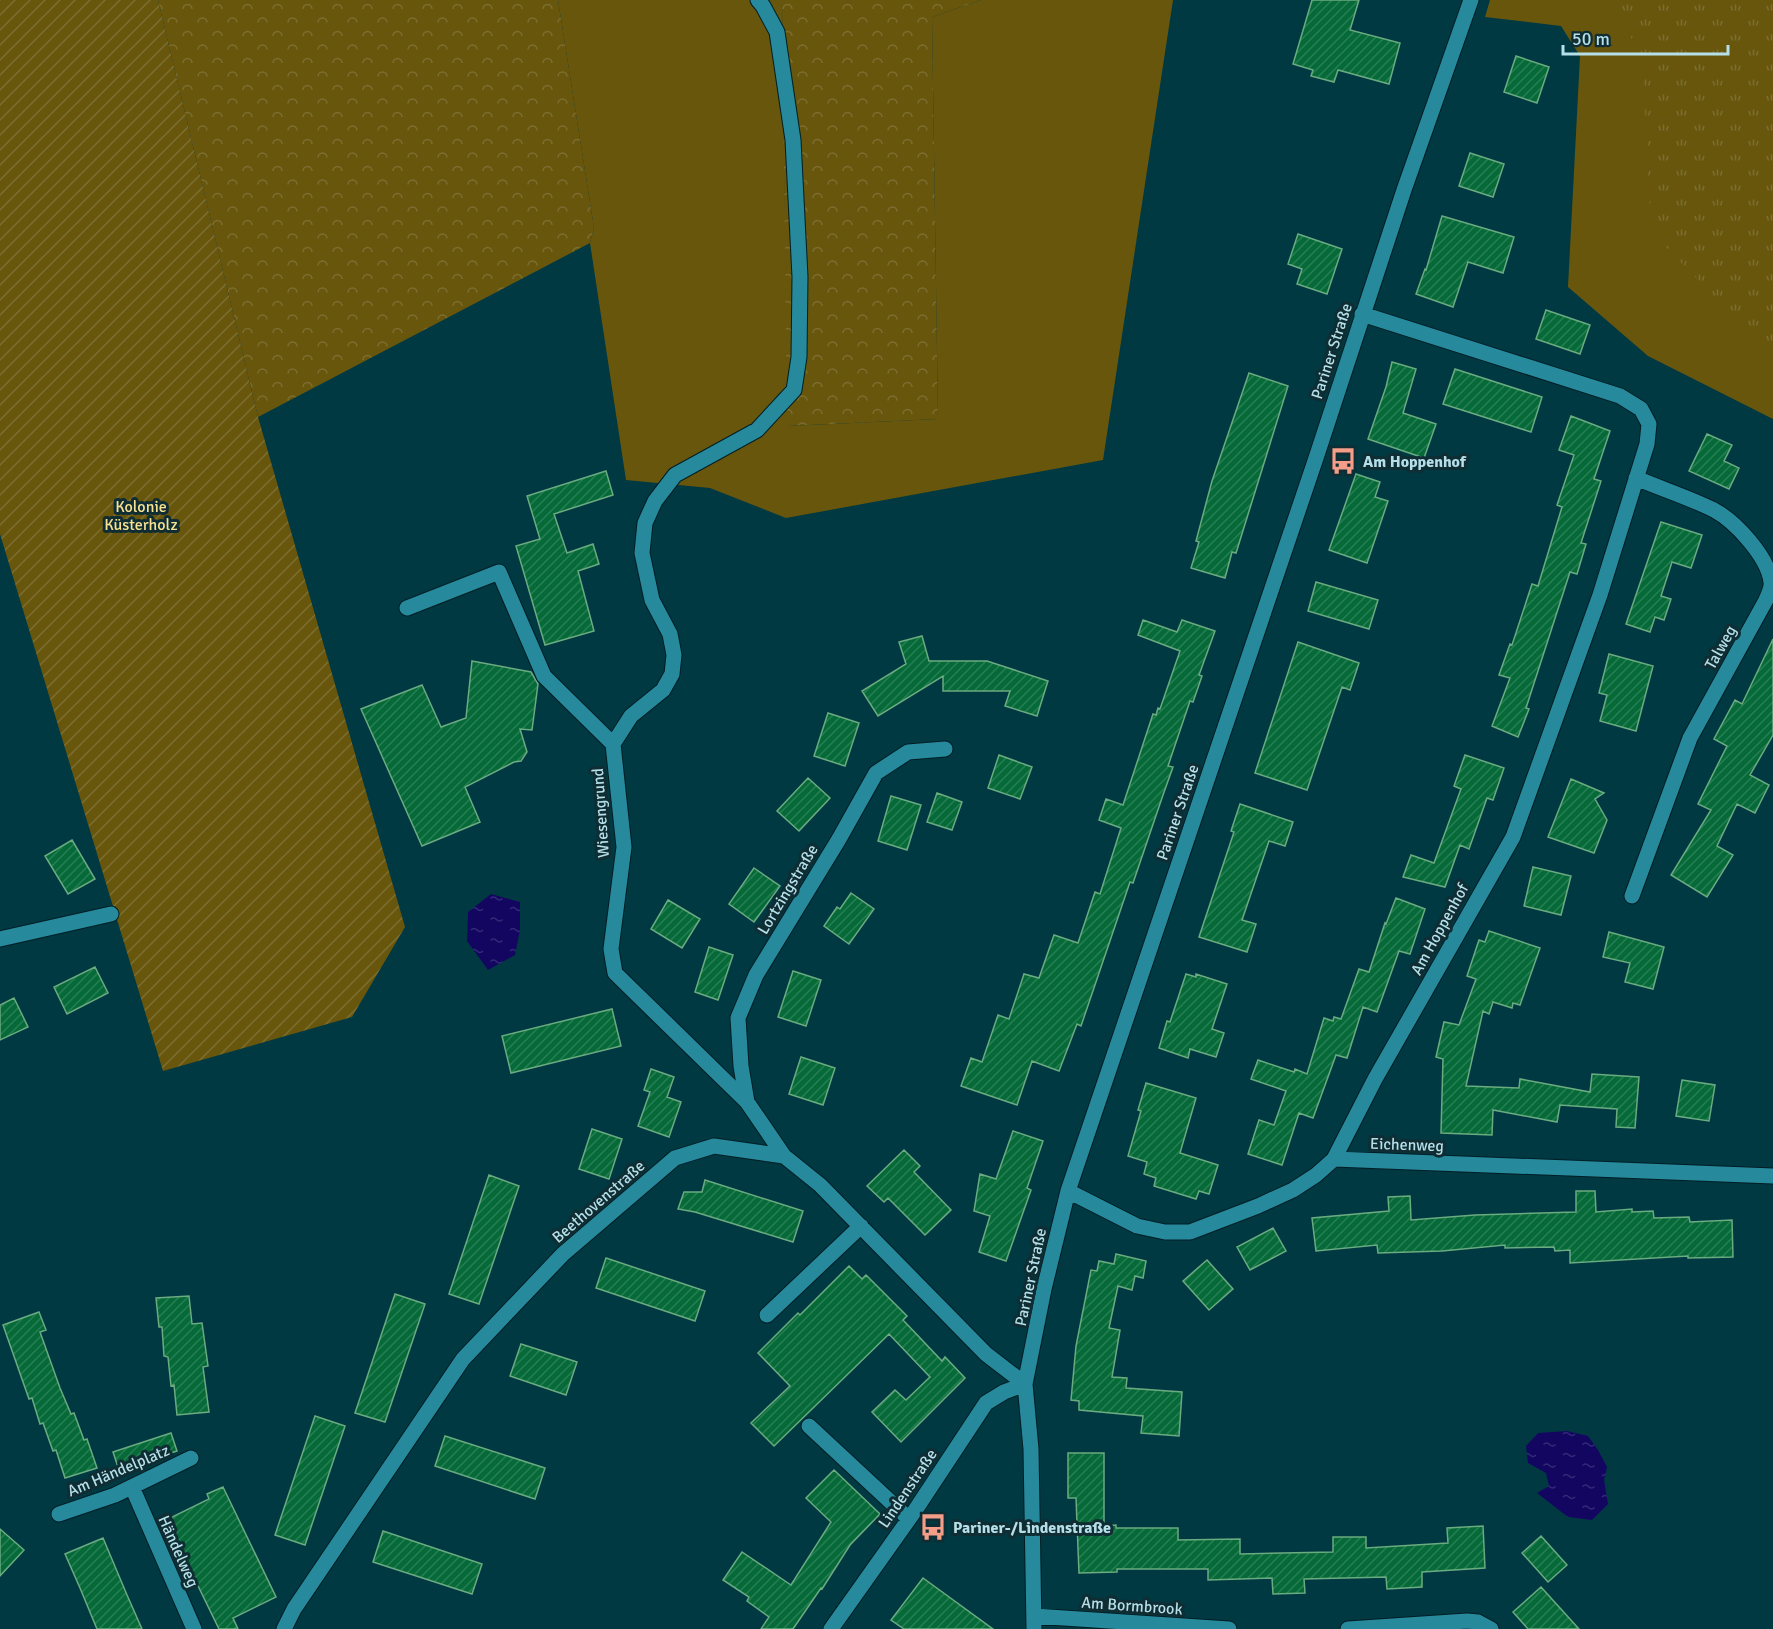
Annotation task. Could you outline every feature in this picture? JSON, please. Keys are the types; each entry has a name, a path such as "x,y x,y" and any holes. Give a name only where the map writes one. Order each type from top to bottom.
{"street":[{"path":"613,744 631,716 663,690 672,674 674,655 670,634 652,600 642,553 645,524 654,501 675,475 757,430 794,390 799,357 800,277 793,140 777,32 764,6 758,0"},
{"name":"Pariner Straße","path":"1034,1622 1030,1449 1026,1384 1044,1288 1068,1191 1316,458 1362,314 1471,0"},
{"name":"Am Hoppenhof","path":"1334,1159 1381,1070 1513,837 1600,596 1647,444 1649,424 1641,409 1620,396 1362,314"},
{"name":"Talweg","path":"1632,896 1690,738 1767,600 1772,585 1767,567 1753,545 1716,511 1636,478"},
{"name":"Wiesengrund","path":"407,608 499,572 544,676 613,744 624,847 610,949 615,973 747,1102 784,1156"},
{"name":"Lortzingstraße","path":"747,1102 741,1066 738,1018 756,975 839,839 876,772 908,752 945,749"},
{"path":"0,939 111,914"},
{"name":"Beethovenstraße","path":"284,1629 294,1610 463,1359 563,1254 675,1158 714,1146 784,1156"},
{"path":"784,1156 820,1185 987,1354 1026,1384"},
{"path":"1068,1191 1137,1226 1165,1233 1190,1232 1293,1190 1316,1175 1334,1159"},
{"name":"Eichenweg","path":"1334,1159 1773,1176"},
{"path":"767,1315 861,1226"},
{"name":"Lindenstraße","path":"831,1629 909,1519 986,1403 1004,1392 1026,1384"},
{"path":"809,1426 909,1519"},
{"name":"Am Händelplatz","path":"59,1514 132,1487 191,1458"},
{"name":"Händelweg","path":"132,1487 194,1629"},
{"path":"1348,1629 1467,1621 1478,1622 1491,1629"},
{"name":"Am Bormbrook","path":"1034,1622 1229,1629"}],"green space":[{"name":"Kolonie Küsterholz","path":"0,0 158,0 258,417 405,927 352,1017 163,1071 0,534"},
{"path":"158,0 558,0 594,228 590,243 258,417"},
{"path":"558,0 782,0 788,426 938,419 932,17 981,0 1173,0 1103,460 786,518 710,488 626,480 590,243 594,228"},
{"path":"782,0 981,0 932,17 938,419 787,426"},
{"path":"1490,0 1773,0 1773,419 1648,356 1568,287 1580,56 1561,26 1485,17"},
{"path":"1611,0 1773,0 1773,356 1651,232 1643,69 1628,29"}],"water":[{"path":"491,894 520,902 520,930 515,955 488,970 467,941 468,912"},
{"path":"1567,1431 1588,1436 1607,1467 1604,1480 1608,1504 1592,1520 1568,1517 1537,1493 1549,1486 1546,1473 1528,1463 1526,1446 1538,1433"}],"building":[{"path":"1312,0 1359,0 1350,30 1400,43 1389,84 1338,70 1334,82 1311,76 1313,70 1293,64"},
{"path":"1516,56 1549,67 1537,103 1504,92"},
{"path":"1470,153 1504,164 1493,197 1459,186"},
{"path":"1442,216 1514,237 1503,273 1468,262 1453,307 1416,294 1426,270"},
{"path":"1298,234 1342,249 1327,294 1297,284 1302,269 1288,264"},
{"path":"1546,310 1590,325 1580,354 1536,339"},
{"path":"1392,362 1416,369 1403,413 1436,424 1424,458 1368,439"},
{"path":"1455,369 1542,397 1531,432 1443,404"},
{"path":"1249,373 1288,386 1236,553 1232,552 1225,578 1191,568 1212,481"},
{"path":"1571,416 1610,431 1594,479 1601,481 1581,543 1586,544 1577,574 1570,572 1526,708 1529,709 1518,737 1492,726 1510,678 1499,675 1510,644 1512,645 1532,584 1538,586 1562,507 1557,505 1574,455 1559,450"},
{"path":"1707,434 1732,445 1724,461 1739,468 1729,489 1689,471"},
{"path":"606,471 613,495 554,514 567,553 593,544 599,564 578,571 594,631 545,645 516,546 540,539 527,496"},
{"path":"1356,474 1380,482 1375,497 1388,501 1367,563 1329,550"},
{"path":"1661,522 1702,535 1691,568 1672,562 1661,596 1671,599 1664,620 1655,617 1650,632 1626,624"},
{"path":"1316,582 1378,600 1369,629 1308,611"},
{"path":"1143,620 1177,632 1182,620 1215,631 1199,675 1202,676 1193,702 1190,701 1168,766 1173,767 1133,883 1130,882 1081,1026 1077,1024 1059,1071 1032,1061 1017,1105 961,1086 971,1058 982,1062 998,1015 1009,1019 1024,974 1039,978 1054,935 1078,943 1095,892 1100,894 1121,828 1099,820 1106,799 1123,805 1153,714 1156,715 1158,708 1160,709 1180,651 1138,635"},
{"path":"922,636 929,661 987,661 1048,681 1037,716 1005,706 1010,691 943,691 943,676 878,716 862,691 906,664 899,642"},
{"path":"1773,639 1773,735 1750,775 1769,785 1755,813 1737,804 1717,846 1733,855 1707,897 1671,875 1711,810 1698,804 1727,746 1714,739 1735,700 1742,704"},
{"path":"1298,642 1359,663 1350,690 1342,687 1307,790 1255,773"},
{"path":"1609,654 1653,666 1636,731 1600,721 1607,695 1599,693"},
{"path":"472,661 531,672 538,684 532,730 520,729 527,752 521,761 514,762 465,787 480,822 422,846 361,709 422,685 441,727 466,718"},
{"path":"828,713 859,723 845,766 814,756"},
{"path":"999,755 1032,767 1020,799 988,788"},
{"path":"1465,755 1504,768 1493,800 1487,798 1469,849 1460,845 1445,887 1403,877 1411,855 1434,863 1461,789 1454,786"},
{"path":"808,778 830,798 799,831 777,811"},
{"path":"1571,779 1604,793 1595,799 1607,820 1594,853 1548,837"},
{"path":"937,793 962,802 952,830 927,822"},
{"path":"891,796 921,805 907,850 878,841"},
{"path":"1240,804 1293,822 1285,846 1269,841 1242,920 1256,924 1247,952 1199,937 1234,832 1231,831"},
{"path":"72,840 95,879 68,894 45,856"},
{"path":"1533,867 1571,876 1561,915 1524,906"},
{"path":"754,868 780,886 754,922 729,904"},
{"path":"851,893 874,909 849,944 824,926 837,907 840,909"},
{"path":"1396,898 1425,909 1410,954 1399,951 1377,1012 1363,1007 1347,1058 1336,1055 1313,1118 1299,1113 1282,1165 1248,1154 1259,1120 1274,1125 1286,1091 1251,1079 1258,1060 1307,1074 1324,1018 1333,1021 1334,1017 1341,1019 1359,969 1369,972"},
{"path":"668,900 700,919 682,948 651,929"},
{"path":"1489,931 1540,948 1520,1005 1513,1003 1512,1008 1493,1002 1489,1014 1483,1011 1466,1086 1519,1088 1520,1079 1590,1092 1592,1074 1639,1077 1635,1128 1616,1127 1617,1109 1560,1105 1557,1122 1493,1110 1492,1135 1441,1133 1443,1059 1436,1057 1444,1022 1459,1025 1476,979 1467,976 1479,940 1485,942"},
{"path":"1609,932 1664,947 1653,989 1625,982 1630,963 1603,957"},
{"path":"709,947 733,955 718,1000 695,992"},
{"path":"95,967 108,993 67,1014 54,987"},
{"path":"793,971 821,980 806,1026 778,1017"},
{"path":"1186,974 1196,977 1196,974 1227,984 1212,1029 1224,1033 1216,1057 1190,1049 1188,1058 1159,1048"},
{"path":"14,998 28,1027 0,1040 0,1005"},
{"path":"612,1009 621,1046 511,1073 502,1036"},
{"path":"801,1057 835,1068 823,1105 789,1094"},
{"path":"651,1069 674,1077 667,1097 681,1102 669,1137 638,1126 650,1092 644,1090"},
{"path":"1682,1080 1715,1085 1709,1121 1676,1116"},
{"path":"1146,1083 1196,1098 1180,1153 1218,1165 1209,1194 1199,1191 1196,1199 1154,1186 1156,1178 1144,1174 1147,1162 1128,1156 1141,1111 1138,1110"},
{"path":"592,1129 622,1139 609,1179 579,1169"},
{"path":"1013,1131 1043,1141 1027,1188 1031,1190 1006,1261 979,1252 990,1216 974,1211 980,1174 996,1179"},
{"path":"904,1150 920,1166 914,1172 951,1210 925,1235 888,1198 884,1202 867,1186"},
{"path":"489,1175 519,1186 479,1304 449,1294"},
{"path":"705,1180 803,1211 793,1242 695,1212 678,1209 684,1192 702,1192"},
{"path":"1576,1191 1595,1191 1596,1212 1632,1209 1632,1212 1653,1211 1654,1218 1689,1217 1690,1222 1732,1220 1733,1257 1688,1258 1688,1256 1570,1263 1570,1250 1555,1251 1554,1247 1505,1248 1505,1245 1442,1251 1378,1253 1377,1245 1316,1251 1312,1218 1389,1211 1388,1197 1410,1196 1411,1220 1475,1215 1576,1212"},
{"path":"1273,1228 1286,1251 1250,1270 1237,1247"},
{"path":"1116,1254 1146,1261 1143,1278 1135,1276 1132,1290 1118,1286 1109,1328 1120,1330 1112,1377 1127,1378 1126,1388 1182,1392 1179,1436 1141,1433 1143,1416 1079,1410 1079,1401 1071,1400 1076,1346 1091,1270 1097,1271 1099,1261 1114,1264"},
{"path":"606,1258 705,1291 695,1321 596,1288"},
{"path":"1207,1260 1233,1289 1209,1310 1183,1281"},
{"path":"849,1266 862,1279 866,1275 907,1316 903,1320 942,1361 945,1357 965,1378 901,1442 872,1412 895,1390 906,1400 930,1377 889,1334 774,1446 751,1423 790,1386 758,1353"},
{"path":"395,1294 425,1304 385,1422 355,1413"},
{"path":"189,1296 192,1324 202,1323 208,1366 203,1367 209,1412 177,1415 168,1357 164,1356 162,1327 159,1327 156,1298"},
{"path":"39,1312 46,1330 40,1332 60,1388 71,1414 74,1413 84,1440 87,1439 97,1468 65,1478 56,1450 53,1451 43,1423 40,1424 32,1398 29,1399 3,1325"},
{"path":"521,1344 577,1362 566,1395 510,1376"},
{"path":"315,1416 345,1426 305,1545 275,1535"},
{"path":"171,1433 177,1451 119,1470 113,1452"},
{"path":"445,1436 545,1468 535,1499 435,1466"},
{"path":"1068,1453 1104,1453 1104,1526 1178,1528 1178,1540 1240,1539 1240,1554 1333,1552 1333,1537 1366,1537 1366,1548 1448,1543 1447,1528 1483,1526 1485,1568 1422,1572 1422,1587 1387,1589 1386,1577 1304,1579 1305,1593 1273,1594 1272,1578 1208,1580 1208,1569 1117,1569 1117,1572 1079,1573 1076,1498 1068,1498"},
{"path":"834,1470 880,1514 850,1545 793,1629 761,1629 769,1617 747,1601 749,1597 723,1580 742,1552 791,1585 831,1522 806,1498"},
{"path":"223,1487 276,1597 233,1618 238,1629 219,1629 166,1520 209,1499 207,1494"},
{"path":"0,1529 24,1550 0,1576"},
{"path":"383,1531 482,1564 472,1594 373,1562"},
{"path":"1541,1536 1567,1565 1548,1582 1522,1553"},
{"path":"103,1538 142,1629 97,1629 65,1554"},
{"path":"923,1578 993,1629 904,1629 891,1620"},
{"path":"1541,1587 1579,1629 1528,1629 1513,1612"}],"place":[{"name":"Am Hoppenhof","path":"1343,461"},
{"name":"Pariner-/Lindenstraße","path":"933,1527"}]}
